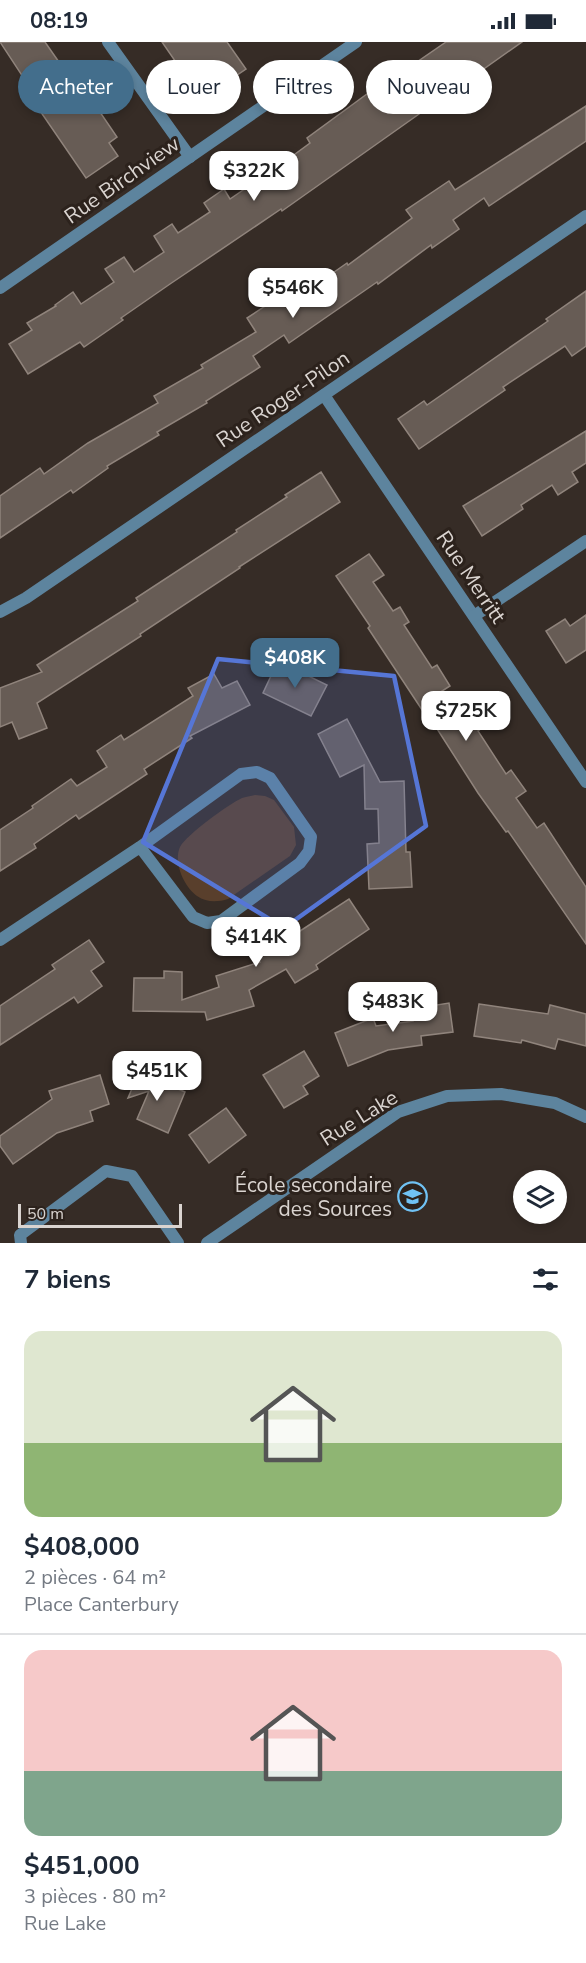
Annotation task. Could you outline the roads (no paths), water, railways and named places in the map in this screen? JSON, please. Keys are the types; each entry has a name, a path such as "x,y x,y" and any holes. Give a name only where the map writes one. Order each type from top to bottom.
{"street":[{"path":"108,42 190,157"},
{"name":"Rue Birchview","path":"0,288 356,42"},
{"name":"Rue Roger-Pilon","path":"0,612 26,598 586,216"},
{"name":"Rue Merritt","path":"324,395 586,782"},
{"path":"474,616 586,541"},
{"path":"0,940 140,847 241,774 257,772 270,778 311,837 309,851 300,863 221,921 207,923 193,918 140,847"},
{"name":"Rue Lake","path":"207,1243 398,1113 447,1096 501,1094 555,1103 586,1117"},
{"path":"21,1243 20,1235 106,1171 132,1176 178,1243"}],"place":[{"name":"École secondaire des Sources","path":"413,1197"}]}
